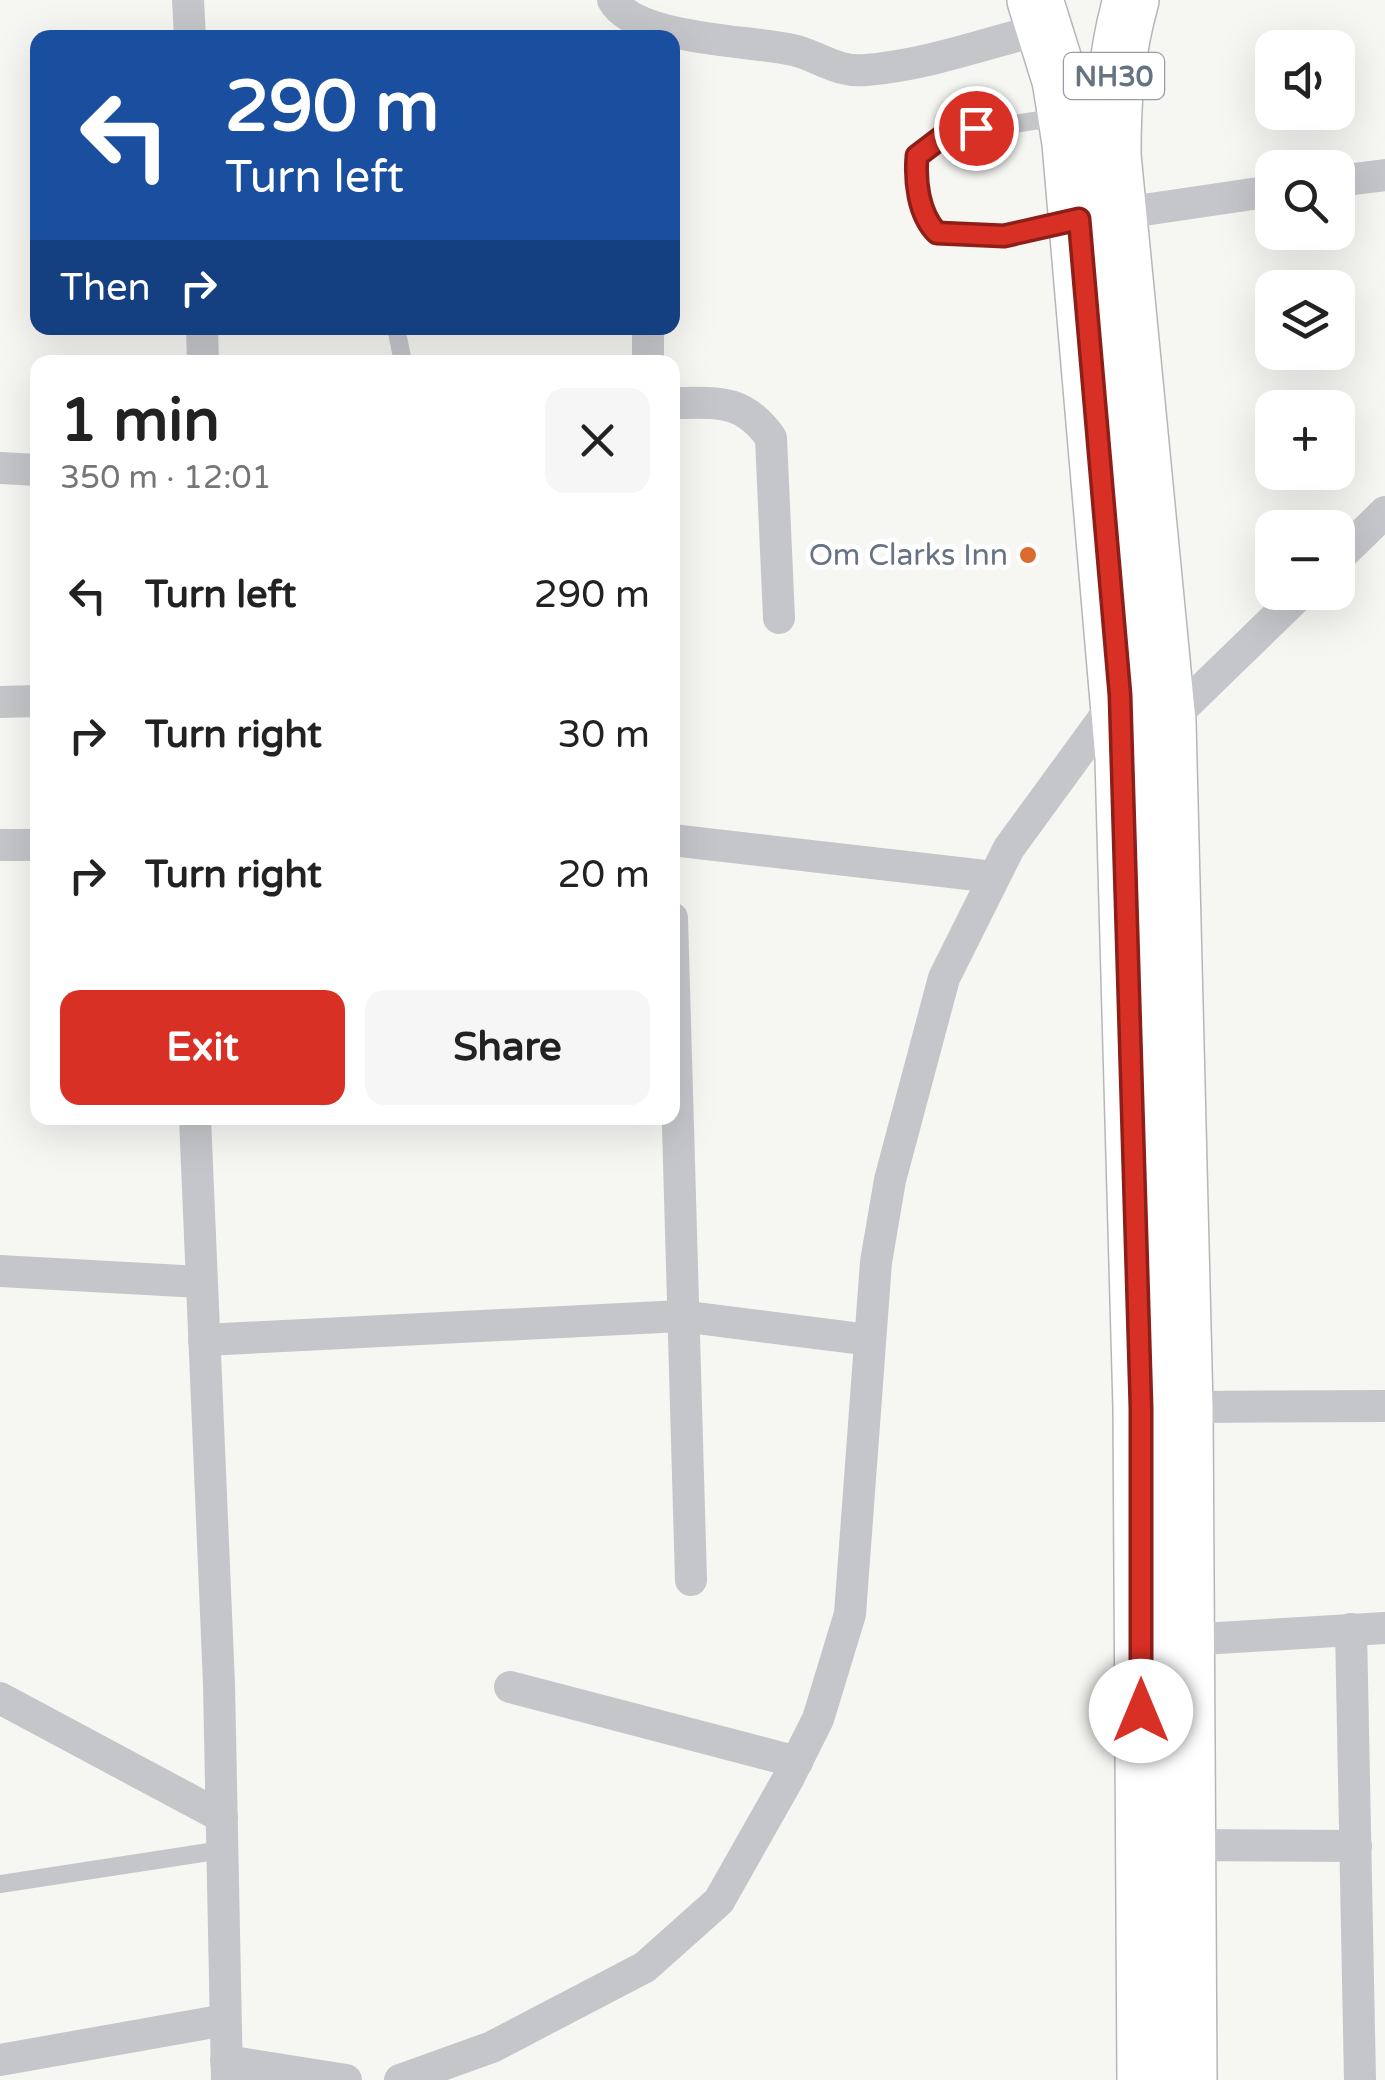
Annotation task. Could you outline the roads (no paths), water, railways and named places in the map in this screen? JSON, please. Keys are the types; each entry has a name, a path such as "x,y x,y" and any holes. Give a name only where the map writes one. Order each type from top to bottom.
{"highway":[{"path":"1046,9 1096,0"},
{"name":"NH30","path":"1131,0 1118,45 1098,217 1120,695 1141,1408 1145,2080"},
{"name":"NH30","path":"1046,9 1066,117 1098,217 1168,722 1185,1408 1189,2080"}],"street":[{"path":"188,0 190,30"},
{"path":"613,0 619,10 649,30"},
{"path":"680,36 798,51 825,65 864,70 1046,9"},
{"path":"1355,179 1385,175"},
{"path":"1098,217 1255,194"},
{"path":"680,403 726,403 756,417 771,438 779,618"},
{"path":"0,468 30,470"},
{"path":"1355,541 1385,512"},
{"path":"1168,722 1283,610"},
{"path":"400,2080 492,2047 645,1967 684,1936 719,1901 797,1762 818,1720 850,1614 876,1262 890,1180 944,978 994,876 1120,695"},
{"path":"0,702 30,701"},
{"path":"680,841 994,876"},
{"path":"0,844 30,846"},
{"path":"195,1125 222,1817 226,2070 346,2080"},
{"path":"677,1125 691,1580"},
{"path":"0,1271 200,1282"},
{"path":"204,1340 681,1316 870,1340"},
{"path":"1185,1408 1385,1406"},
{"path":"1185,1640 1385,1628"},
{"path":"1351,1629 1360,2080"},
{"path":"510,1687 797,1762"},
{"path":"0,1698 222,1817"},
{"path":"1185,1846 1356,1846"},
{"path":"0,2060 226,2020"}],"lane":[{"path":"1066,117 946,134 917,156 916,175 929,225 937,233 1004,236 1098,217"},
{"path":"0,1884 222,1850"}],"place":[{"name":"Om Clarks Inn","path":"1028,555"}]}
